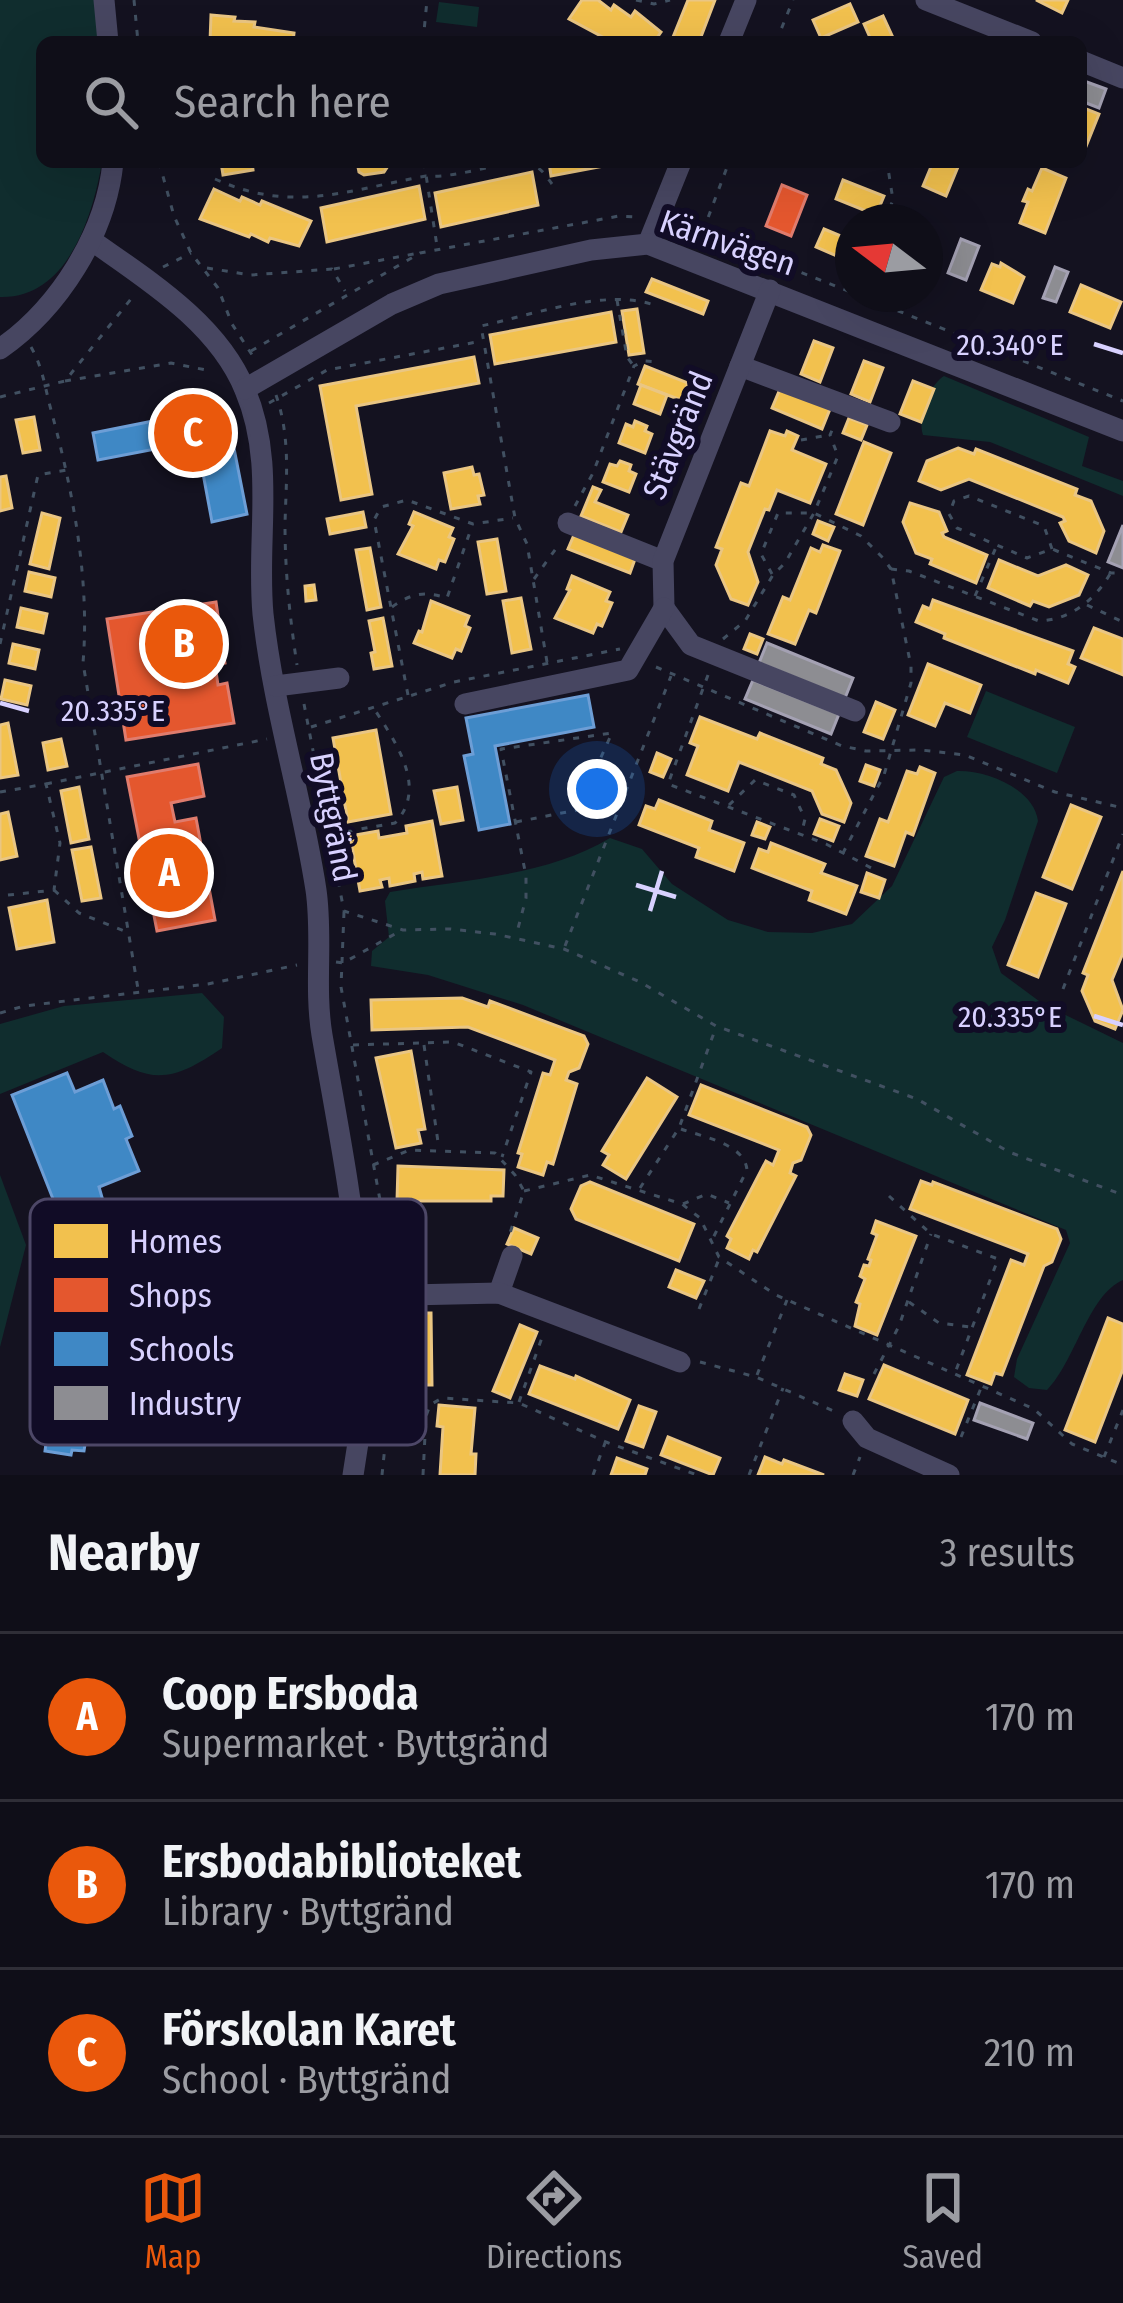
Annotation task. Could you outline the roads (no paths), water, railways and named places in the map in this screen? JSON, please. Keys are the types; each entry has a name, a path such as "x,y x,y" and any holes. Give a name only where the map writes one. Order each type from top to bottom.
{"street":[{"path":"104,0 107,36"},
{"path":"731,36 746,0"},
{"path":"926,0 1017,36"},
{"path":"1087,63 1123,78"},
{"path":"0,349 57,295 91,240 103,212 112,168"},
{"path":"648,244 679,168"},
{"name":"Byttgränd","path":"91,240 182,309 255,382 263,449 263,614 316,892 318,1010 352,1199"},
{"name":"Kärnvägen","path":"255,382 392,304 439,284 591,250 648,244 1123,431"},
{"name":"Stävgränd","path":"664,608 663,561 770,290"},
{"path":"740,366 890,422"},
{"path":"568,523 663,561"},
{"path":"465,704 628,670 664,608 691,645 855,711"},
{"path":"276,686 339,678"},
{"path":"499,1293 507,1254"},
{"path":"426,1296 499,1293 680,1361"},
{"path":"853,1421 867,1438 949,1475"},
{"name":"Byttgränd","path":"352,1475 356,1445"}],"place":[{"name":"Förskolan Karet","path":"193,433"},
{"name":"Ersbodabiblioteket","path":"184,644"},
{"name":"Coop Ersboda","path":"169,873"}]}
